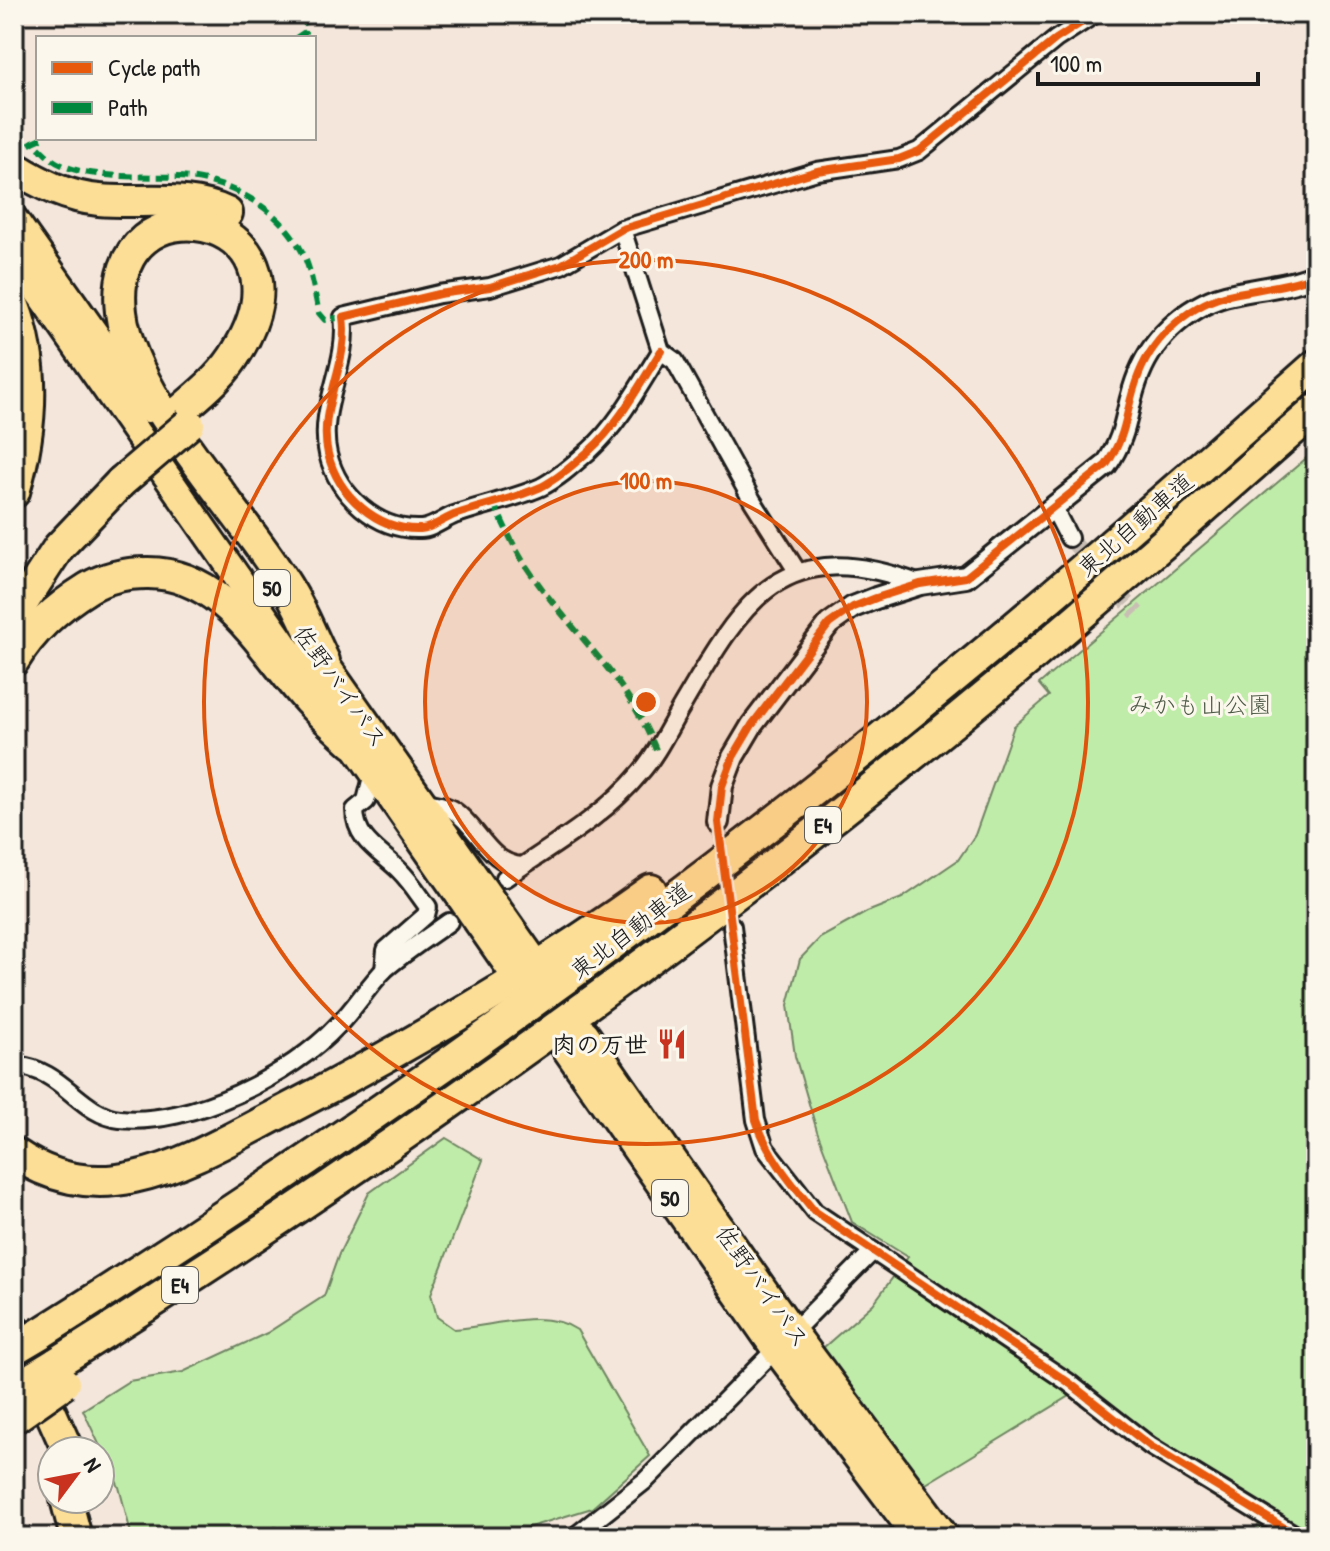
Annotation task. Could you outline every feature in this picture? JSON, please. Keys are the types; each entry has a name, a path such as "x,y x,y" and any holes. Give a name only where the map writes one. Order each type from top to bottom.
{"highway":[{"path":"14,167 42,184 72,196 205,205 238,220 261,245 273,281 268,323 249,363 235,381 184,418 47,537 14,584"},
{"name":"佐野バイパス","path":"14,219 422,801 521,963 373,773 14,257"},
{"path":"184,418 238,352 253,318 256,300 253,270 246,254 222,230 206,224 173,224 144,241 134,254 122,288 121,309 128,342 152,394 291,594 324,661"},
{"path":"14,306 26,351 30,406 28,435 14,492"},
{"name":"東北自動車道","path":"14,1349 27,1331 285,1176 521,1011 734,853 951,680 1316,365"},
{"name":"東北自動車道","path":"59,1374 166,1315 303,1204 527,1049 841,811 1014,671 1316,410"},
{"path":"14,616 59,547 117,475"},
{"path":"14,660 58,608 93,585 138,573 175,577 194,582 235,613 309,702 353,743"},
{"path":"14,1153 53,1175 95,1181 134,1178 175,1163 264,1121 401,1048 542,964 726,836 822,762 951,680"},
{"name":"佐野バイパス","path":"575,1040 784,1339 917,1537"},
{"path":"27,1331 63,1435"},
{"name":"佐野バイパス","path":"784,1339 946,1537"},
{"path":"14,1389 59,1374"},
{"path":"14,1418 59,1374"},
{"path":"14,1379 39,1435"},
{"path":"70,1515 76,1537"},
{"path":"90,1515 95,1537"}],"street":[{"path":"661,351 602,437 559,476 539,488 453,516 422,530 386,523 357,506 329,457 324,421 346,336 343,317 439,294 490,287 561,265 622,229 817,171 899,159 919,151 1056,39 1095,14"},
{"path":"622,229 661,351 675,361 752,500 797,571"},
{"path":"718,822 722,786 733,757 752,725 829,624 853,607 920,584 966,577 1106,465 1123,442 1139,372 1180,319 1200,305 1229,294 1300,282 1316,275"},
{"path":"1054,509 1069,538"},
{"path":"505,878 613,803 656,750 722,637 772,583 797,571 853,567 920,584"},
{"path":"373,773 366,801 355,810 355,823 365,840 401,871 428,907 426,915 386,950 384,970"},
{"path":"422,801 450,807 491,851 510,865 522,866"},
{"path":"14,1065 36,1067 96,1111 118,1119 189,1110 242,1091 300,1060 337,1027 384,970 449,922"},
{"path":"732,926 753,1107 765,1148 815,1212 1068,1382 1123,1428 1299,1537"},
{"path":"574,1537 646,1480 873,1251"}],"green space":[{"name":"みかも山公園","path":"1316,450 1316,1537 1251,1537 1268,1510 1075,1393 921,1487 823,1348 873,1304 908,1257 852,1222 817,1131 795,1056 788,1005 800,959 820,938 867,912 902,898 958,860 975,835 1014,726 1049,696 1039,684"},
{"path":"446,1138 483,1160 431,1294 437,1317 454,1329 533,1319 564,1323 577,1330 650,1456 592,1508 497,1537 309,1537 275,1527 267,1537 132,1537 116,1481 116,1435 95,1435 83,1410 129,1381 183,1372 267,1333 324,1296 339,1254 369,1193"}],"tunnel":[{"path":"1069,538 1137,613"},
{"path":"718,822 732,926"}],"marked path":[{"path":"299,36 305,32 306,25 300,14"},
{"path":"38,140 33,142 54,161 88,173 195,179 248,197 277,219 300,248 310,271 319,313 325,320 343,317"},
{"path":"14,154 33,142"},
{"path":"493,502 524,563 612,674 643,722 656,750"}],"cycle path":[{"path":"661,351 601,440 560,475 531,491 454,515 429,527 405,528 389,524 362,508 350,496 333,469 328,454 327,419 342,352 343,317 439,294 490,287 561,265 622,229 817,171 899,159 919,151 1056,39 1095,14"},
{"path":"1299,1537 1150,1446 1068,1382 815,1212 806,1201 774,1157 756,1120 718,822 722,786 733,757 752,725 829,624 853,607 876,598 920,584 966,577 1106,465 1119,442 1134,387 1146,360 1165,334 1189,313 1218,298 1316,275"}],"place":[{"name":"肉の万世","path":"672,1044"}]}
